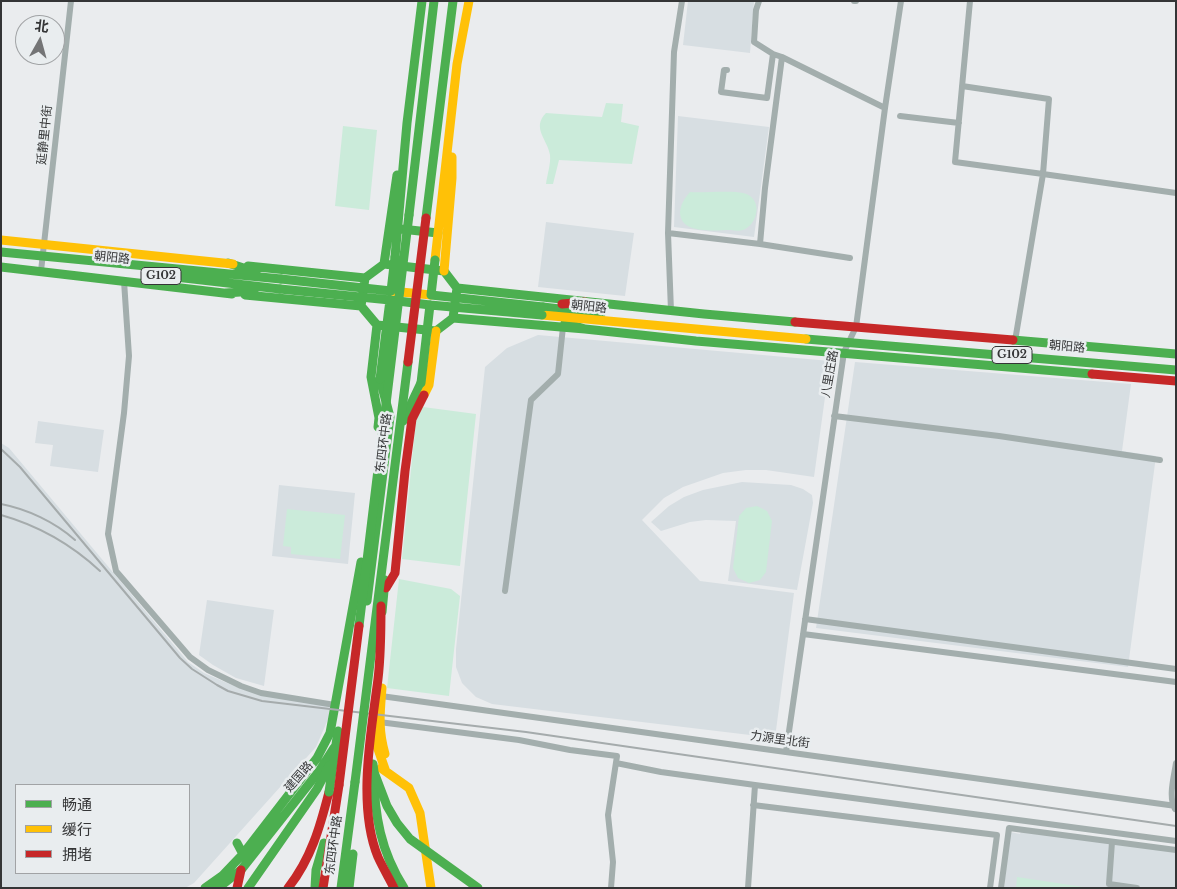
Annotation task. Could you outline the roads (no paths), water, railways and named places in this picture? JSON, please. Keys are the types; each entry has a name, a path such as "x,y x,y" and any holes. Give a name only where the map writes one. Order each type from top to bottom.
{"main road":[{"name":"东四环中路","path":"320,770 350,726 359,663 390,417 380,379 422,1"},
{"name":"东四环中路","path":"317,887 339,785 410,215 434,1"},
{"name":"东四环中路","path":"341,888 453,1"},
{"path":"431,295 457,64 469,1"},
{"path":"444,271 384,264 365,278 361,306 378,325 436,331 453,318 457,288 444,271 452,178 453,101"},
{"name":"东四环中路","path":"384,264 407,123"},
{"path":"398,228 438,233"},
{"name":"朝阳路","path":"1,240 365,278"},
{"name":"朝阳路","path":"1,252 124,281 361,306"},
{"name":"朝阳路","path":"1,258 281,284 391,291 543,311"},
{"name":"朝阳路","path":"1,267 42,263"},
{"path":"228,264 281,284"},
{"name":"朝阳路","path":"281,284 430,305 543,311 670,322 1176,370"},
{"path":"226,293 281,284"},
{"name":"朝阳路","path":"457,288 671,311 1176,354"},
{"name":"东四环中路","path":"385,769 371,733 371,714 385,589 387,550 403,418 421,383 431,295"},
{"path":"543,311 585,302"},
{"path":"543,311 585,329"},
{"name":"朝阳路","path":"453,318 696,341 1176,381"},
{"name":"东四环中路","path":"245,858 317,758 330,733 361,565 379,418 371,377 378,325"},
{"name":"东四环中路","path":"385,589 395,572 412,420 429,385 436,331"},
{"name":"朝阳路","path":"850,340 1176,364"},
{"path":"395,485 405,471 399,456"},
{"path":"387,550 395,568"},
{"path":"288,888 294,882 309,856 319,830 329,792 364,577"},
{"path":"380,578 383,631 371,733 367,795 373,845 381,866 394,888"},
{"name":"东四环中路","path":"378,653 383,678 379,722 380,735 385,751 385,769"},
{"path":"359,663 376,665"},
{"path":"379,722 371,733 379,837 396,877 404,888"},
{"path":"350,726 355,730 371,733"},
{"path":"248,888 317,789 327,772 336,748"},
{"name":"建国路","path":"218,888 240,870 245,858 320,770 337,762 350,760 370,763 385,769 409,788 420,813 431,888"},
{"path":"374,772 386,806 410,839 478,888"},
{"path":"350,888 358,798 355,782"},
{"path":"205,888 245,858 237,843"},
{"path":"237,888 240,870"}],"street":[{"name":"延静里中街","path":"42,263 71,1"},
{"path":"671,311 668,233 674,52 682,1"},
{"path":"759,1 756,10 754,42 774,54 885,108"},
{"name":"八里庄路","path":"786,752 844,352 856,326 901,1"},
{"path":"970,1 955,162 1176,193"},
{"path":"727,70 724,70 721,92 767,98 774,54"},
{"path":"760,244 765,188 782,57"},
{"path":"962,86 1049,99 1043,174 1015,341"},
{"path":"900,116 959,123"},
{"path":"668,233 760,244 850,258"},
{"path":"124,281 129,356 124,414 108,534 116,572 190,657 208,670 241,686 261,693 335,705"},
{"path":"505,591 531,400 558,374 563,327"},
{"path":"834,416 999,436 1160,460"},
{"path":"805,619 1176,669"},
{"path":"804,634 1176,682"},
{"name":"力源里北街","path":"381,696 1175,808"},
{"path":"379,722 519,740 570,750 617,756 608,815 612,852 611,888"},
{"path":"616,763 660,772 1176,841"},
{"path":"1175,808 1172,795 1176,763"},
{"path":"748,888 754,785"},
{"path":"753,804 997,835 990,888"},
{"path":"1001,888 1009,828 1176,850"},
{"path":"1112,842 1109,884 1136,888"}],"railway":[{"path":"1,449 20,467 180,658 192,669 228,691 262,701 526,732 1176,826"},
{"path":"1,504 21,509 40,517 59,527 75,540"},
{"path":"1,515 42,530 78,552 100,571"}]}
